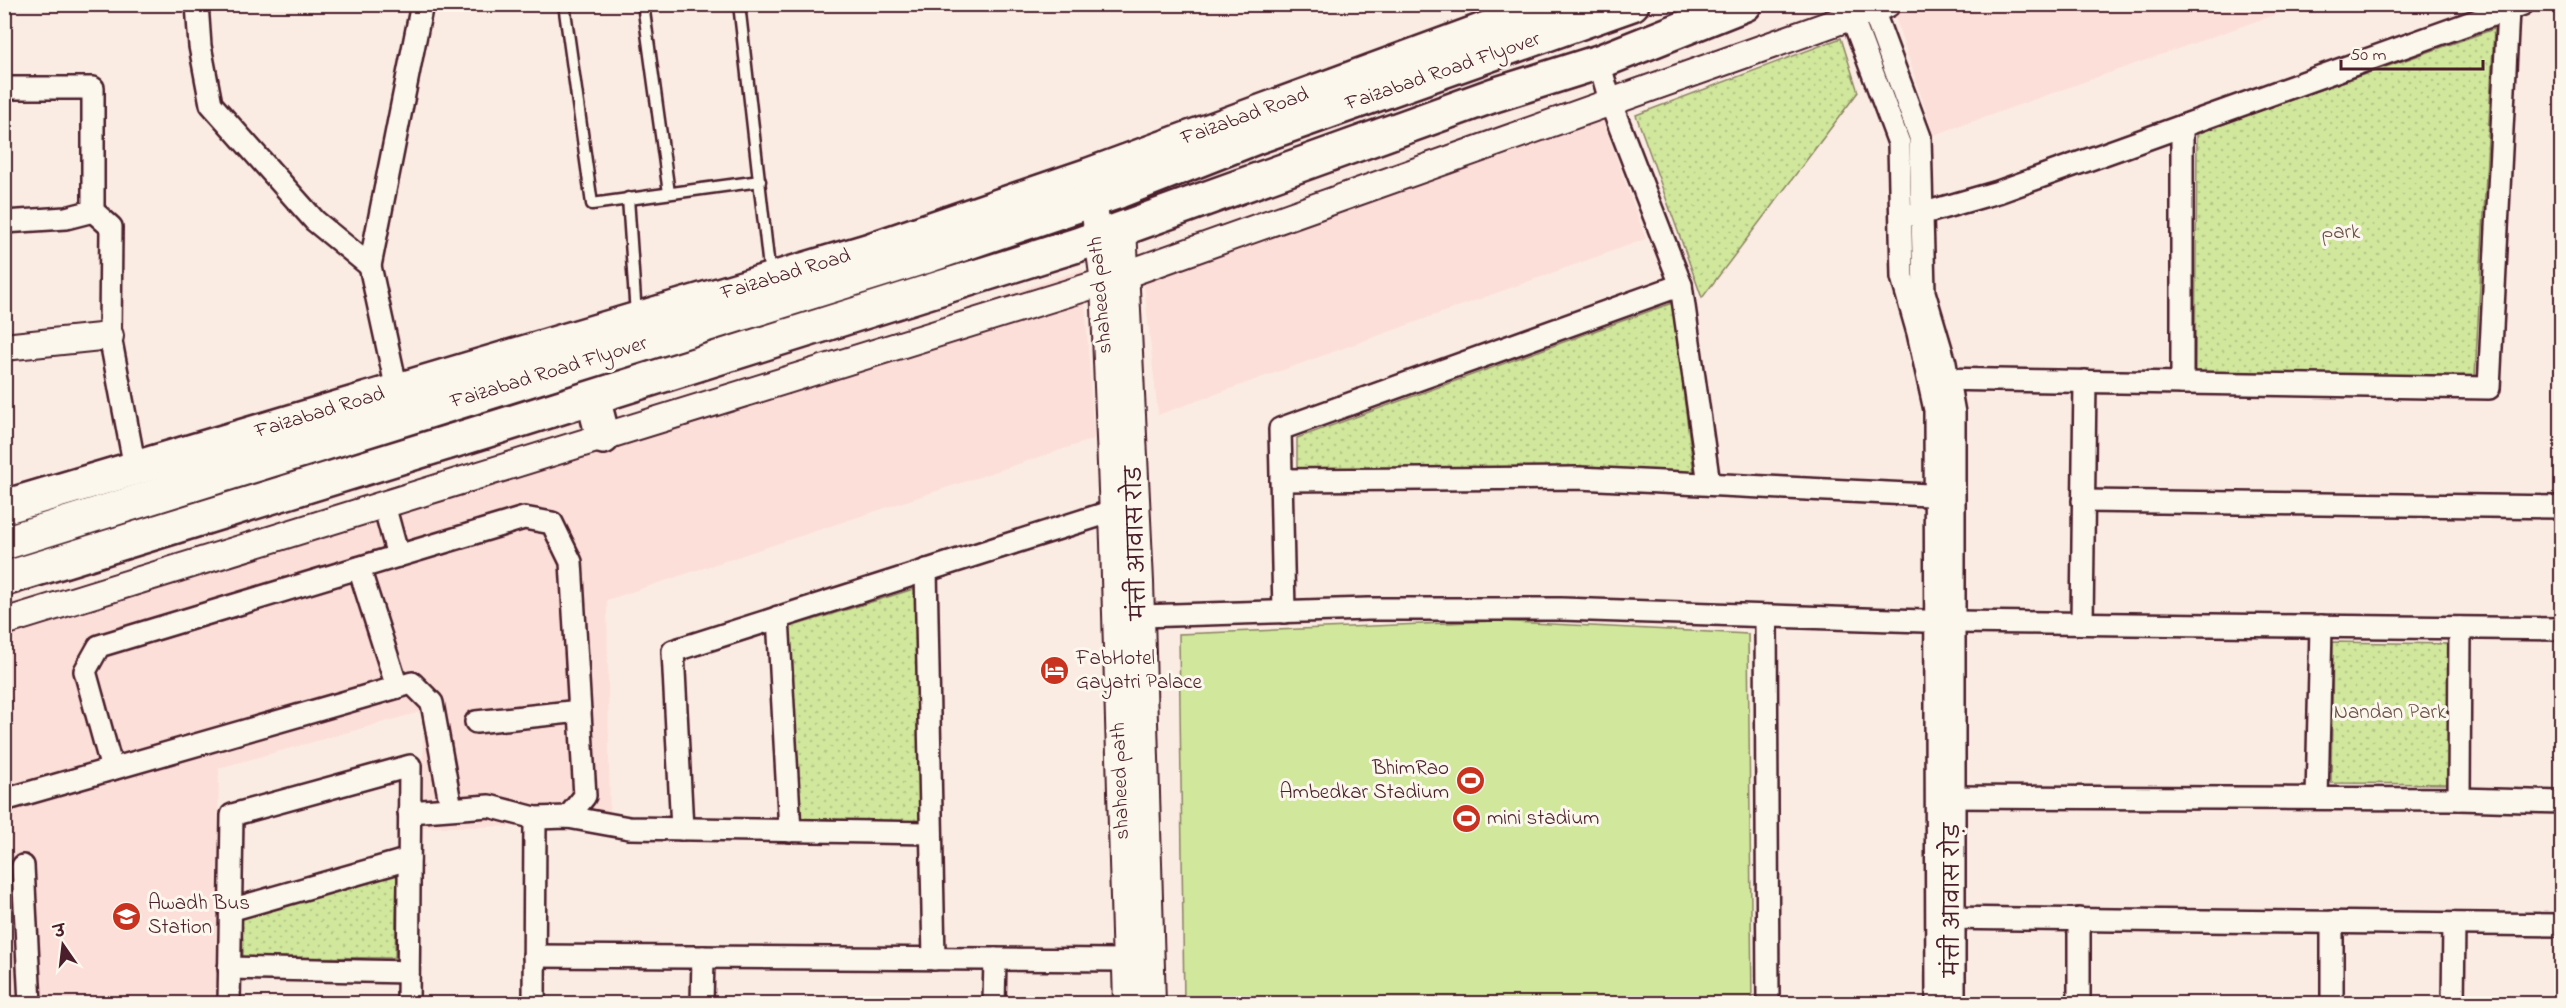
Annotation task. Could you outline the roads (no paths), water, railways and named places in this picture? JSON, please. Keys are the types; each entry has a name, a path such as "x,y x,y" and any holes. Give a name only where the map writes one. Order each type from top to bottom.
{"highway":[{"name":"Faizabad Road","path":"4,507 867,251 1089,175 1554,4"},
{"name":"Faizabad Road Flyover","path":"4,543 924,257 1106,195 1259,136 1632,4"},
{"path":"4,579 593,398 1110,232 1494,95 1599,62 1745,4"},
{"name":"मंत्ती आवास रोड","path":"1106,195 1110,232"},
{"path":"593,398 603,437"}],"street":[{"path":"197,4 200,46 211,104 315,221 370,266"},
{"path":"397,390 370,266 422,4"},
{"path":"1899,215 1921,214 1998,192 2515,7 2489,388 1938,379"},
{"path":"4,622 1115,278 1611,104 1865,8"},
{"path":"1865,8 1920,137 1924,292 1938,379"},
{"path":"1865,8 1899,143 1902,277 1918,333 1938,379"},
{"path":"1599,62 1611,104 1681,285 1709,484"},
{"path":"4,88 93,88 93,212"},
{"path":"2182,126 2182,383"},
{"path":"4,222 66,218 93,212"},
{"path":"93,212 111,226 110,336 135,468"},
{"name":"मंत्ती आवास रोड","path":"1110,232 1141,616 1132,750 1152,1004"},
{"name":"shaheed path","path":"1115,278 1113,511 1132,750 1126,960 1127,1004"},
{"path":"1284,612 1280,429 1681,285"},
{"path":"4,347 110,336"},
{"name":"मंत्ती आवास रोड़","path":"1938,379 1935,410 1945,496 1946,918 1954,1004"},
{"path":"2082,623 2085,381"},
{"path":"1281,480 1579,478 1945,496"},
{"path":"2083,501 2562,507"},
{"path":"384,505 398,556"},
{"path":"682,829 673,651 1113,511"},
{"path":"112,769 86,671 99,646 524,518 552,523 571,562 585,796 568,818"},
{"path":"359,568 397,687"},
{"path":"926,570 934,959"},
{"path":"1141,616 1561,609 1945,622 2562,629"},
{"path":"1766,616 1767,1004"},
{"path":"778,617 790,831"},
{"path":"2317,798 2321,626"},
{"path":"2459,799 2460,628"},
{"path":"4,800 412,683 432,703 451,808"},
{"path":"476,722 580,711"},
{"path":"229,1004 232,815 410,766 408,1004"},
{"path":"1946,797 2459,799 2562,802"},
{"path":"409,812 489,806 535,818 568,818 629,828 931,833"},
{"path":"534,1004 535,818"},
{"path":"230,910 409,859"},
{"path":"23,866 30,1004"},
{"path":"1937,1004 1946,918 2562,925"},
{"path":"2079,919 2079,1004"},
{"path":"2332,922 2332,1004"},
{"path":"2453,1004 2454,924"},
{"path":"534,956 1126,960"},
{"path":"702,1004 703,957"},
{"path":"994,1004 995,959"},
{"path":"229,968 408,972"}],"lane":[{"path":"564,4 592,204 760,181"},
{"path":"643,4 669,193"},
{"path":"739,4 770,280"},
{"path":"628,198 636,319"}],"place":[{"name":"FabHotel Gayatri Palace","path":"1055,671"},
{"name":"BhimRao Ambedkar Stadium","path":"1470,781"},
{"name":"mini stadium","path":"1466,819"},
{"name":"Awadh Bus Station","path":"127,916"}],"park label":[{"name":"park","path":"2341,233"},
{"name":"Nandan Park","path":"2390,713"}]}
